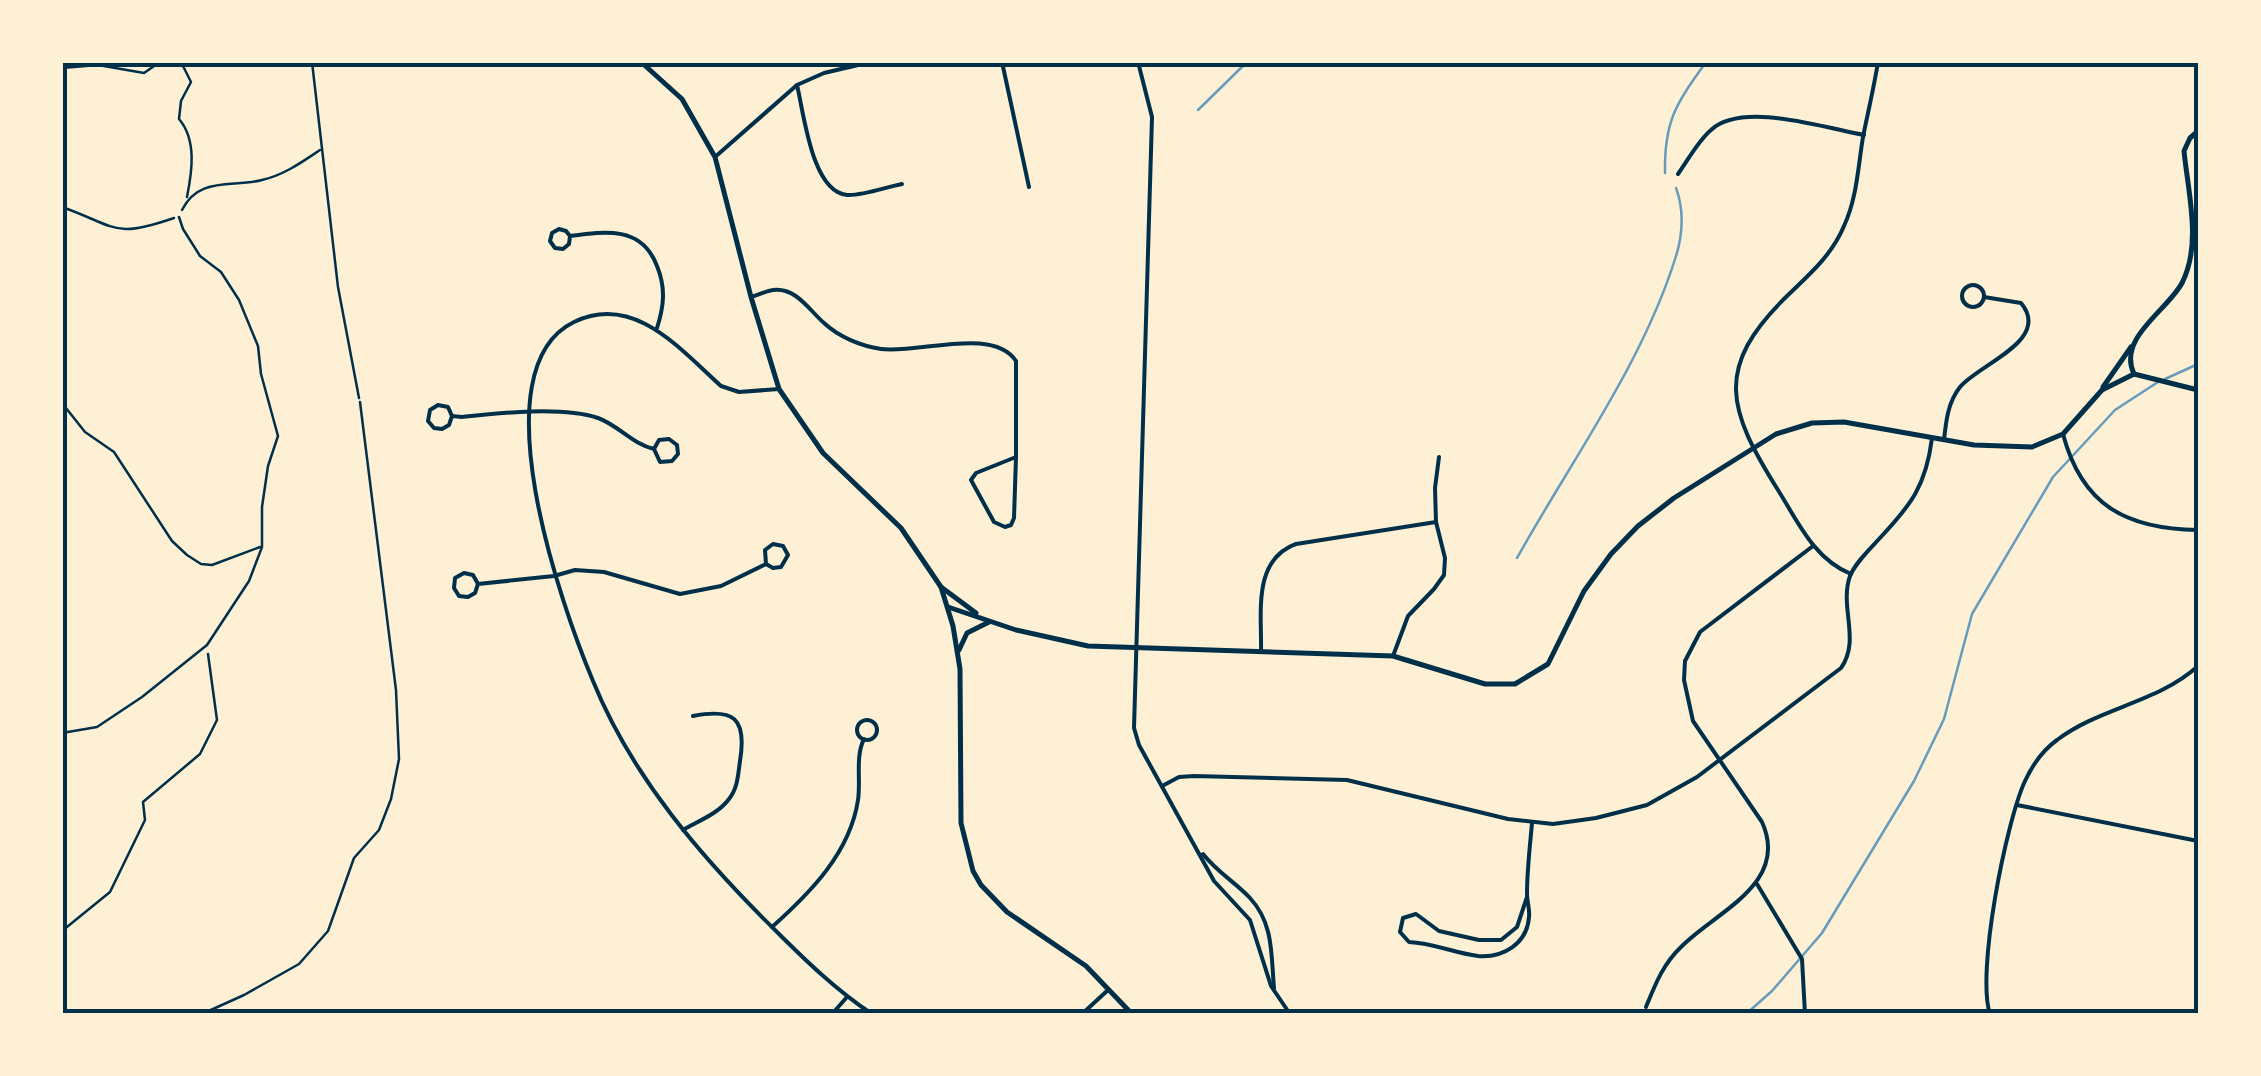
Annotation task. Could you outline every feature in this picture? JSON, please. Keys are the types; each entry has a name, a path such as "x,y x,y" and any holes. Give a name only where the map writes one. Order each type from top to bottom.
{"street":[{"path":"641,62 682,99 715,157 751,297 780,389 823,453 901,528 941,587 958,652 960,823 973,871 1007,912 1072,956 1132,1014"},
{"path":"715,157 797,85 824,73 872,62"},
{"path":"1002,62 1029,187"},
{"path":"1138,62 1152,116 1134,728 1139,745 1214,881 1250,920 1274,990 1290,1014"},
{"path":"1851,574 1830,563 1814,546 1752,448 1736,406 1742,359 1760,323 1821,262 1839,237 1854,196 1878,62"},
{"path":"797,85 826,186 846,195 902,184"},
{"path":"1678,174 1705,136 1732,118 1762,117 1864,134"},
{"path":"948,608 1066,642 1136,649 1392,656 1485,684 1515,684 1548,664 1584,591 1624,540 1654,512 1783,431 1824,422 2012,448 2040,445 2063,434 2102,390 2180,288 2187,273 2196,238 2184,151 2198,131"},
{"path":"559,229 570,236 563,249 554,248 550,241 552,232 559,229"},
{"path":"570,236 614,232 639,240 652,252 664,283 656,328"},
{"path":"1973,285 1980,287 1984,296 1975,307 1968,306 1962,297 1966,288 1973,285"},
{"path":"751,297 775,289 788,292 834,331 862,345 909,350 985,342 1004,348 1016,361 1016,457 1014,518 1005,527 994,522 971,480 976,473 1016,457"},
{"path":"1944,440 1950,405 1960,388 2022,340 2029,327 2029,314 2021,303 1984,296"},
{"path":"780,389 739,392 721,386 656,328 630,316 589,315 558,330 546,343 530,384 537,505 554,576 593,682 638,765 682,830 772,927 847,997 872,1014"},
{"path":"2133,345 2129,359 2134,374"},
{"path":"2102,390 2134,374 2198,390"},
{"path":"438,405 448,408 452,416 450,425 442,429 434,428 428,420 430,410 438,405"},
{"path":"452,416 530,411 598,418 654,449"},
{"path":"2063,434 2080,478 2103,505 2147,523 2198,530"},
{"path":"1162,786 1179,777 1194,776 1346,780 1532,822 1584,820 1647,805 1719,761 1826,681 1846,661 1851,640 1847,606 1851,574 1915,498 1927,470 1932,438"},
{"path":"669,439 678,454 672,462 664,463 656,459 654,449 659,440 669,439"},
{"path":"1392,656 1408,616 1444,575 1445,558 1436,522 1439,457"},
{"path":"1261,652 1263,581 1269,563 1281,551 1296,544 1436,522"},
{"path":"773,544 783,546 788,555 785,564 773,568 766,564 765,550 773,544"},
{"path":"1646,1007 1661,972 1674,954 1757,884 1767,853 1766,832 1698,731 1690,710 1684,670 1688,651 1708,624 1814,546"},
{"path":"478,584 575,570 604,572 680,594 721,586 766,564"},
{"path":"464,573 473,575 478,584 475,593 468,597 459,596 454,588 455,578 464,573"},
{"path":"941,587 992,622"},
{"path":"958,652 968,632 992,622"},
{"path":"1990,1014 1986,986 1990,934 2017,805 2032,768 2054,742 2096,718 2164,691 2198,666"},
{"path":"682,830 720,809 732,796 742,745 742,728 733,717 717,712 693,716"},
{"path":"772,927 826,872 846,838 857,807 864,738"},
{"path":"2017,805 2198,840"},
{"path":"1527,898 1517,927 1501,940 1480,940 1439,930 1416,914 1403,918 1400,932 1409,942 1426,942 1469,954 1496,955 1512,948 1524,934 1529,916 1532,822"},
{"path":"1200,851 1221,875 1248,896 1263,917 1272,946 1274,990"},
{"path":"1757,884 1802,959 1804,1014"},
{"path":"1082,1014 1110,989"},
{"path":"832,1014 847,997"}],"lane":[{"path":"62,68 98,65 144,72 160,62"},
{"path":"62,732 97,727 207,645 249,581 262,547 262,507 268,466 278,436 258,346 239,300 221,272 200,256 179,216"},
{"path":"202,1014 299,964 328,931 354,858 378,830 391,799 400,759 396,690 360,402"},
{"path":"62,403 85,432 114,452 161,525 188,555 202,564 212,564 262,547"}],"path":[{"path":"62,207 126,232 179,216 186,201 193,155 186,127 179,119 181,102 191,82 181,62"},
{"path":"312,62 338,287 360,402"},
{"path":"186,201 214,184 244,184 278,175 322,149"},
{"path":"62,931 110,892 145,820 143,802 200,754 217,720 207,645"}],"waterway":[{"path":"1198,110 1247,62"},
{"path":"1665,173 1674,114 1706,62"},
{"path":"1517,558 1604,411 1662,296 1680,239 1681,213 1676,188"},
{"path":"2165,379 2198,364"},
{"path":"1746,1014 1772,991 1822,933 1914,781 1944,719 1972,614 2053,477 2115,410 2158,382"}]}
